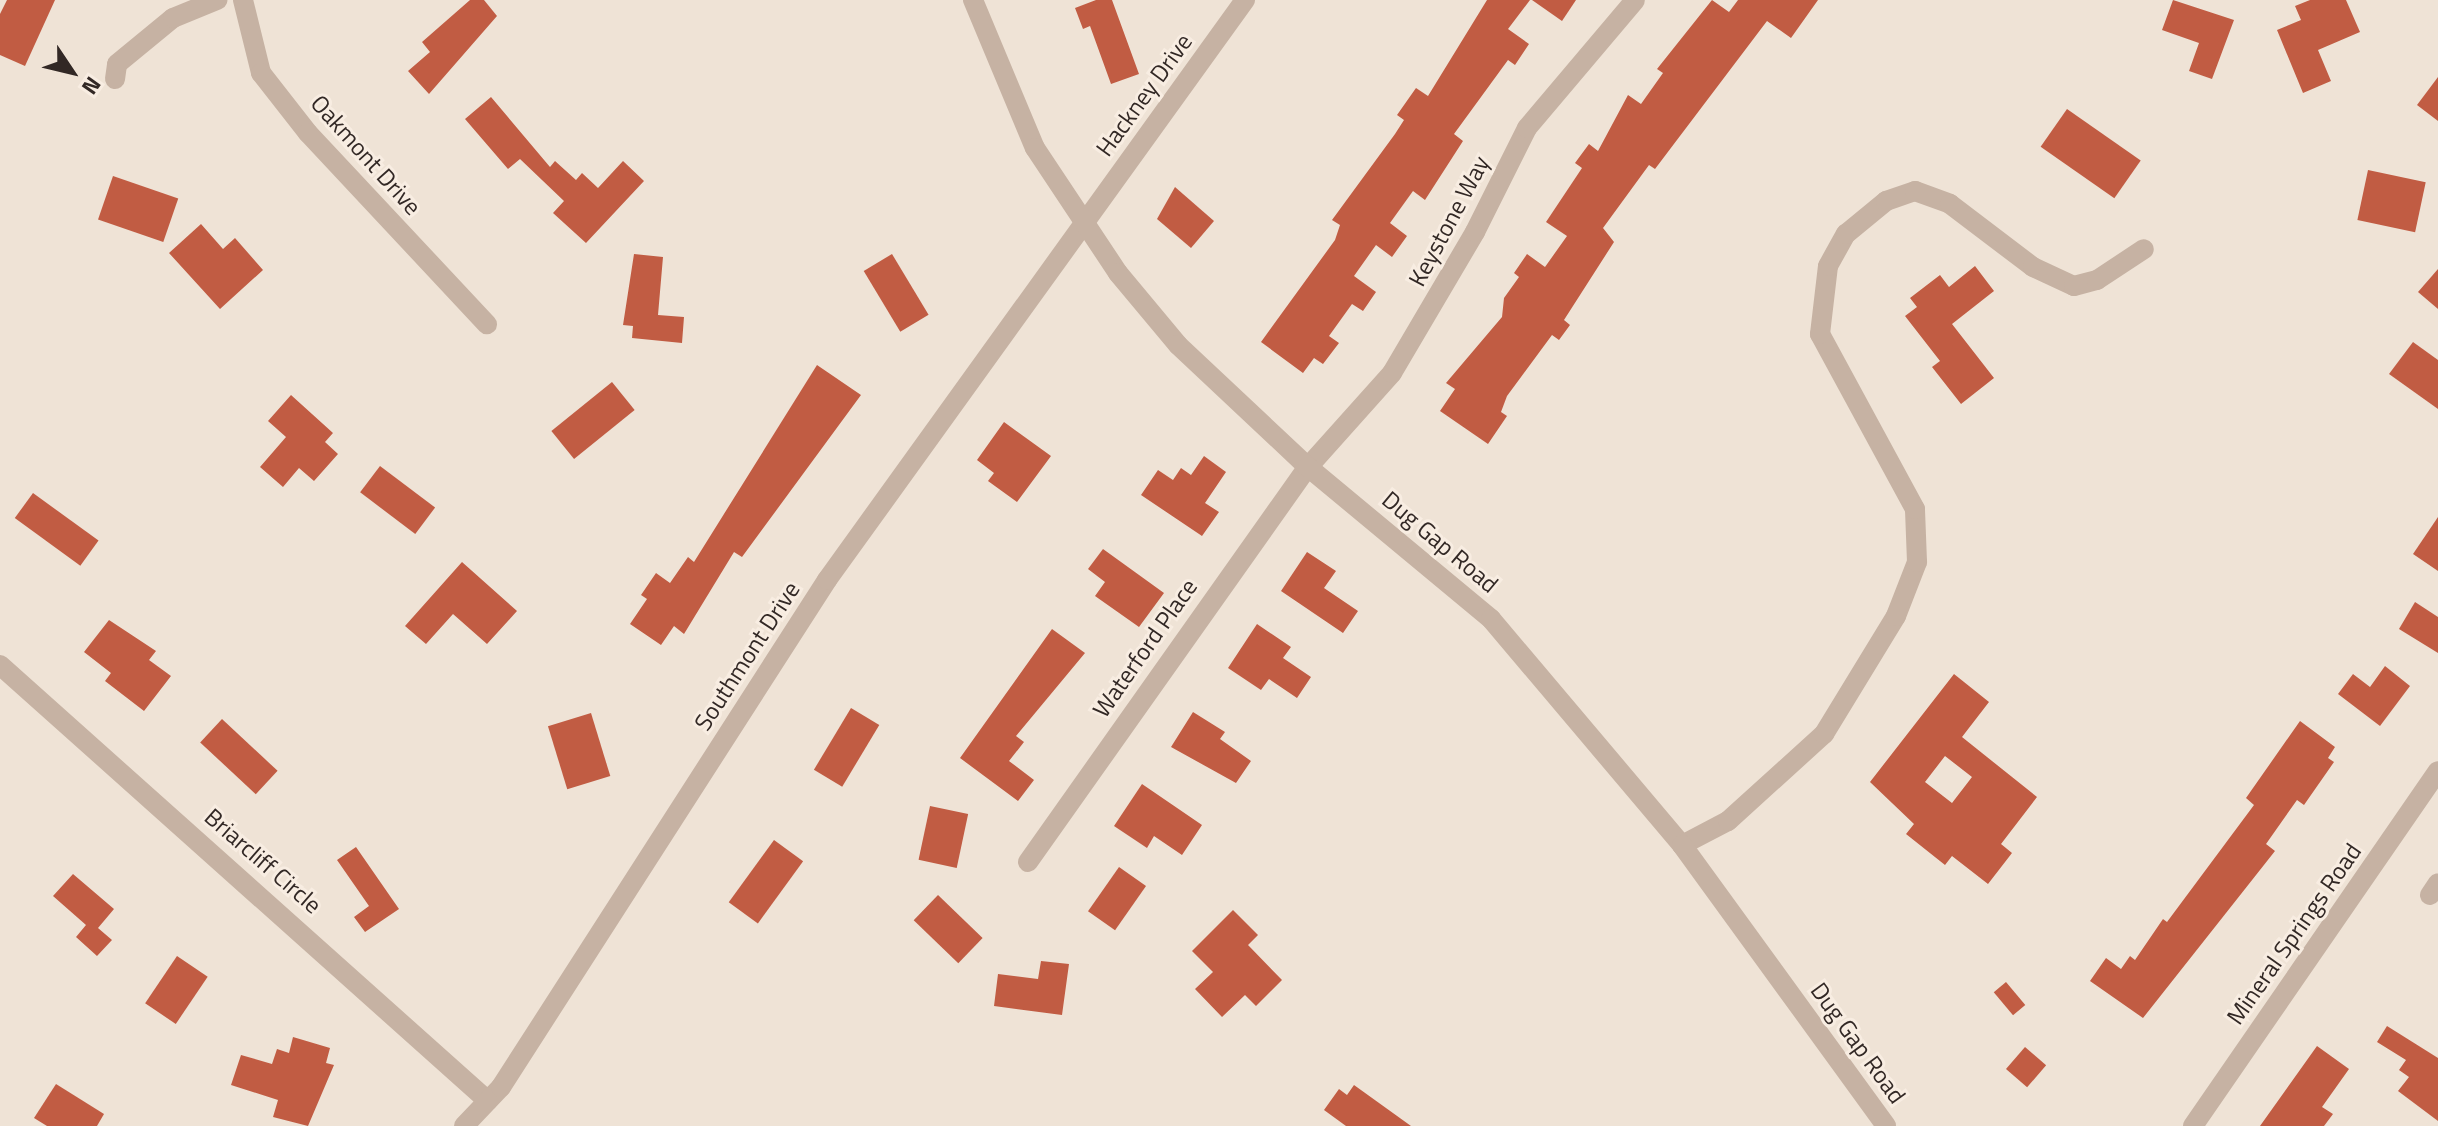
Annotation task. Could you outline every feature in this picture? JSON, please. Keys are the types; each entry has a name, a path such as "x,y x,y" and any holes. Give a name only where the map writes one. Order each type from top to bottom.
{"street":[{"path":"115,79 117,64 173,18 217,0"},
{"name":"Oakmont Drive","path":"243,0 261,73 308,133 487,324"},
{"name":"Dug Gap Road","path":"973,0 1035,148 1118,273 1178,345 1308,467 1491,619 1682,845 1886,1126"},
{"name":"Hackney Drive","path":"1085,221 1245,0"},
{"name":"Keystone Way","path":"1308,467 1392,373 1475,232 1527,128 1635,0"},
{"path":"1682,845 1728,821 1824,734 1896,616 1917,562 1915,509 1820,334 1828,266 1846,234 1886,201 1915,191 1950,204 2033,267 2074,286 2097,280 2144,249"},
{"name":"Southmont Drive","path":"464,1126 488,1101 827,580 1085,221"},
{"name":"Waterford Place","path":"1028,862 1308,467"},
{"name":"Briarcliff Circle","path":"0,665 304,931 488,1101"},
{"name":"Mineral Springs Road","path":"2193,1126 2438,771"}],"building":[{"path":"7,0 55,0 25,66 0,55 0,14"},
{"path":"470,0 484,0 497,16 429,94 408,71 430,52 422,42"},
{"path":"1096,0 1112,0 1139,74 1111,84 1090,26 1083,29 1075,8"},
{"path":"1487,0 1530,0 1508,29 1529,44 1515,65 1508,60 1454,134 1463,141 1425,200 1413,191 1390,223 1407,236 1392,257 1376,245 1354,276 1376,292 1363,311 1352,304 1329,336 1339,343 1323,364 1314,358 1303,373 1261,342 1335,240 1340,225 1332,220 1404,120 1397,115 1416,88 1428,96"},
{"path":"1532,0 1576,0 1562,21"},
{"path":"1712,0 1729,12 1738,0 1818,0 1791,38 1767,21 1655,169 1649,165 1603,228 1614,242 1564,320 1570,325 1559,340 1552,335 1507,396 1501,412 1507,416 1488,444 1440,411 1455,389 1446,383 1502,317 1504,298 1519,277 1514,273 1527,254 1545,267 1567,236 1546,222 1582,168 1575,163 1589,144 1598,151 1628,95 1641,104 1663,73 1657,69"},
{"path":"2173,0 2234,20 2212,79 2189,71 2199,43 2162,30"},
{"path":"2310,0 2346,0 2360,32 2318,50 2331,81 2303,93 2277,30 2301,20 2295,6"},
{"path":"2438,77 2438,121 2417,105"},
{"path":"491,97 550,167 555,161 576,180 582,173 598,188 623,161 644,181 586,243 553,213 564,201 520,159 508,169 465,119"},
{"path":"2067,109 2141,161 2114,198 2041,147"},
{"path":"2368,170 2426,182 2415,232 2357,220"},
{"path":"113,176 178,198 163,242 98,219"},
{"path":"1175,187 1214,221 1191,248 1157,219"},
{"path":"201,224 223,249 235,238 263,270 220,309 169,253"},
{"path":"634,254 663,257 658,315 684,317 682,343 632,338 633,326 623,325"},
{"path":"892,254 929,315 900,332 864,271"},
{"path":"1975,266 1994,291 1952,324 1994,378 1961,404 1932,367 1940,361 1905,316 1917,307 1910,298 1940,275 1949,287"},
{"path":"2438,269 2438,309 2418,292"},
{"path":"2413,342 2438,360 2438,409 2389,374"},
{"path":"817,365 861,395 742,557 734,552 684,634 674,626 661,645 630,624 647,599 641,595 656,573 670,583 688,557 694,562"},
{"path":"612,382 635,410 574,459 551,431"},
{"path":"291,395 333,433 325,442 338,454 314,481 299,468 283,487 260,467 286,437 268,421"},
{"path":"1004,422 1051,456 1017,502 988,481 994,473 977,460"},
{"path":"1204,456 1226,472 1205,503 1219,512 1202,536 1141,495 1158,470 1173,480 1181,468 1191,475"},
{"path":"380,466 435,508 415,534 360,492"},
{"path":"33,493 99,541 80,566 15,518"},
{"path":"2438,517 2438,571 2413,554"},
{"path":"1103,549 1164,593 1139,627 1095,596 1105,582 1088,569"},
{"path":"1307,552 1336,571 1324,588 1358,611 1343,633 1281,591"},
{"path":"462,562 517,611 487,644 453,614 426,644 405,626"},
{"path":"2415,602 2438,617 2438,653 2399,629"},
{"path":"109,620 156,651 149,660 171,676 144,711 105,681 111,673 84,652"},
{"path":"1257,624 1291,647 1283,658 1311,677 1297,698 1269,679 1261,690 1228,668"},
{"path":"1052,629 1085,653 1016,736 1024,742 1009,761 1034,780 1018,801 960,758"},
{"path":"2385,666 2410,686 2380,726 2338,694 2353,674 2370,687"},
{"path":"1954,674 1989,702 1962,737 2037,797 2001,844 2012,853 1988,884 1952,856 1945,865 1906,834 1914,824 1870,782","holes":["1945,756 1972,777 1952,803 1925,782"]},
{"path":"851,708 879,725 842,787 814,770"},
{"path":"1193,712 1225,732 1220,739 1251,761 1236,783 1171,747"},
{"path":"591,713 610,776 567,789 548,726"},
{"path":"222,719 278,771 256,794 200,742"},
{"path":"2300,721 2335,747 2328,758 2334,762 2304,805 2297,800 2266,844 2275,851 2143,1018 2090,981 2106,958 2121,969 2130,956 2135,960 2163,919 2167,922 2254,805 2246,798"},
{"path":"1142,784 1202,825 1182,855 1154,836 1147,848 1114,826"},
{"path":"930,806 968,814 957,868 919,860"},
{"path":"774,840 803,861 758,923 729,902"},
{"path":"356,847 399,909 365,932 354,917 369,906 337,860"},
{"path":"1119,867 1146,886 1115,930 1088,911"},
{"path":"73,874 114,909 98,928 112,940 97,956 76,937 86,925 53,896"},
{"path":"938,895 983,938 958,963 914,920"},
{"path":"1233,910 1258,935 1248,945 1282,980 1256,1006 1245,995 1222,1017 1195,989 1213,972 1192,951"},
{"path":"177,956 208,977 176,1024 145,1003"},
{"path":"1041,961 1069,964 1062,1015 994,1006 998,974 1038,979"},
{"path":"2006,982 2025,1005 2013,1015 1994,992"},
{"path":"2387,1026 2438,1058 2438,1121 2398,1091 2409,1077 2399,1070 2406,1060 2377,1042"},
{"path":"293,1037 330,1048 326,1063 334,1065 308,1126 273,1117 278,1100 231,1085 241,1055 272,1064 277,1049 289,1053"},
{"path":"2317,1046 2349,1069 2322,1107 2333,1114 2324,1126 2260,1126"},
{"path":"2025,1047 2046,1065 2027,1087 2006,1069"},
{"path":"56,1084 104,1114 97,1126 47,1126 34,1118"},
{"path":"1354,1085 1411,1126 1346,1126 1324,1110 1339,1089 1347,1095"}]}
